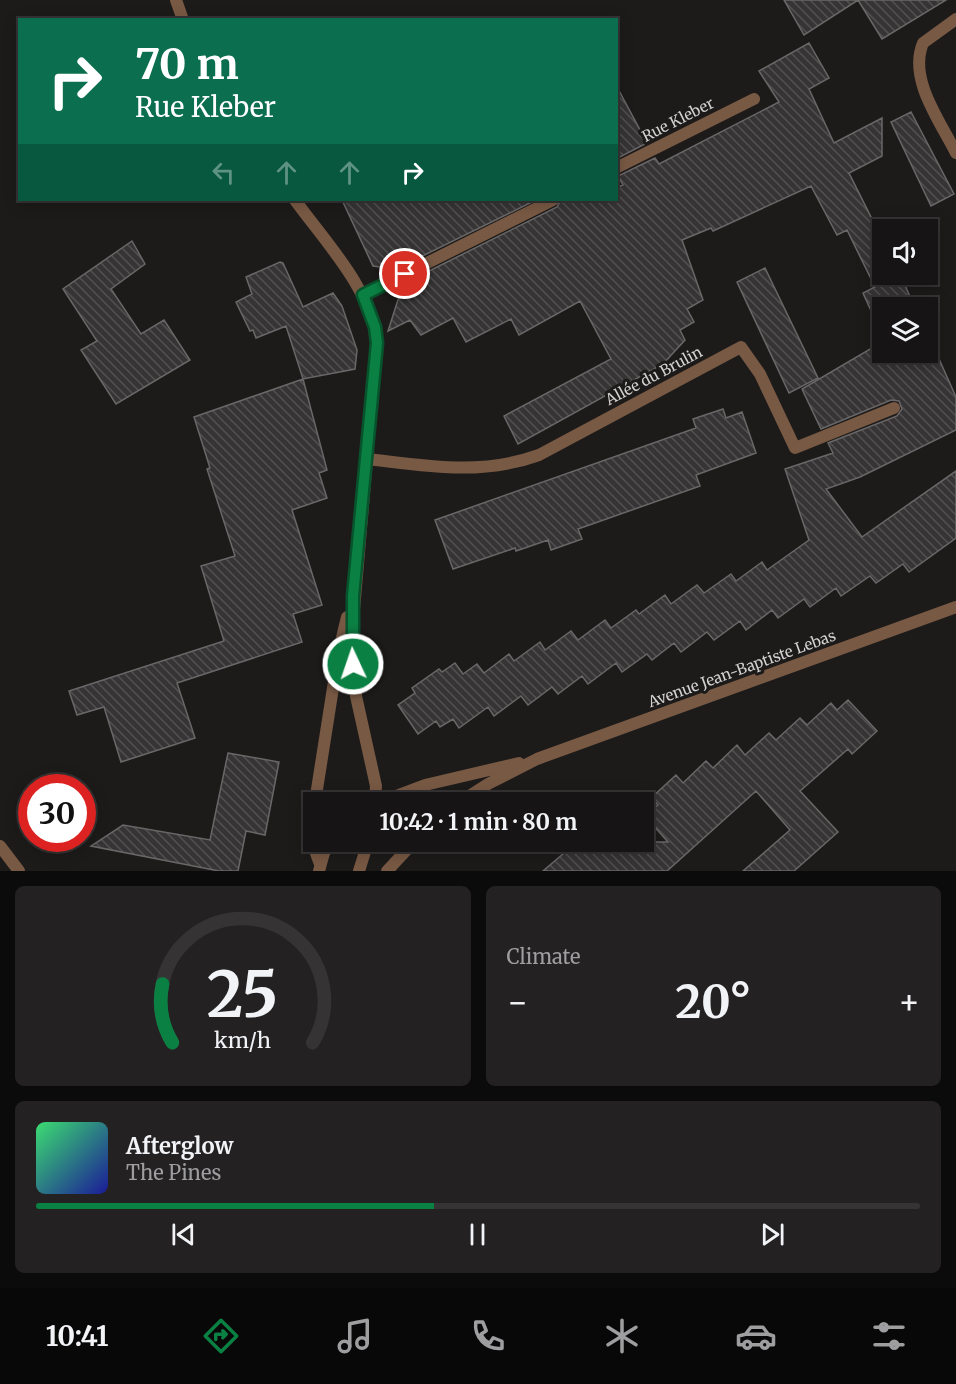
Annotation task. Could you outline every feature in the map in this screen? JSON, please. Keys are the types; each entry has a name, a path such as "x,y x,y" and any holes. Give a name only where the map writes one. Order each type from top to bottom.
{"street":[{"path":"176,0 182,18"},
{"path":"956,19 923,43 918,61 922,84 956,153"},
{"name":"Rue Kleber","path":"618,167 754,99"},
{"path":"296,201 363,295 375,327 377,343 368,459 353,596 352,633 356,696 376,792"},
{"path":"363,295 551,201"},
{"name":"Allée du Brulin","path":"368,459 447,468 512,465 539,455 741,347 760,374 795,448 894,408"},
{"path":"317,792 339,650 353,596"},
{"name":"Avenue Jean-Baptiste Lebas","path":"476,792 537,759 956,607"},
{"name":"Avenue Jean-Baptiste Lebas","path":"404,792 425,784 537,759"},
{"path":"0,846 19,871"},
{"path":"314,852 320,868"},
{"path":"320,868 325,852"},
{"path":"359,871 365,852"},
{"path":"387,871 405,852"}],"building":[{"path":"784,0 858,0 804,35"},
{"path":"858,0 946,0 882,39"},
{"path":"809,43 829,78 809,89 834,143 882,118 882,156 849,173 872,219 872,281 847,230 837,235 811,186 713,231 711,228 682,240 703,300 687,309 694,322 680,330 685,340 663,364 518,444 504,416 611,359 580,301 519,335 511,319 466,342 453,318 421,335 410,320 388,331 403,284 557,207 560,201 618,201 618,187 623,185 618,176 655,158 659,164 779,102 759,71"},
{"path":"618,89 647,143 618,158"},
{"path":"911,112 954,194 931,206 891,122"},
{"path":"342,201 534,201 396,269 373,266"},
{"path":"132,241 145,264 111,289 141,334 164,320 190,360 116,404 81,350 97,341 63,289"},
{"path":"280,262 283,263 303,307 333,293 342,306 357,350 355,369 303,379 286,326 256,338 253,330 250,331 236,302 252,294 246,277"},
{"path":"765,268 818,378 789,393 737,282"},
{"path":"874,285 905,285 910,297 872,297 872,313 863,293 875,287"},
{"path":"872,348 872,363 938,363 938,357 956,397 956,430 860,477 826,489 862,537 956,471 956,538 909,572 903,564 876,583 870,576 841,596 836,588 810,607 804,599 778,618 772,610 746,630 740,621 714,640 707,632 681,652 674,643 652,660 647,654 622,672 616,663 588,684 582,676 558,694 552,687 528,705 521,696 494,716 488,707 459,728 453,719 440,727 436,721 418,734 398,705 415,693 412,688 439,669 442,672 455,663 463,674 477,664 484,673 509,654 514,661 540,642 545,650 571,631 578,640 605,620 611,628 636,610 639,614 665,595 671,604 697,585 704,593 731,574 736,581 762,562 767,570 809,540 785,469 833,453 828,443 897,416 902,409 899,401 891,400 821,429 802,389"},
{"path":"303,379 327,470 319,473 327,498 292,510 322,605 293,614 302,642 177,683 195,738 121,762 104,707 77,715 69,691 224,641 201,566 235,556 207,469 210,468 194,417"},
{"path":"723,409 726,418 742,412 756,453 696,475 700,486 578,529 582,539 551,550 548,540 516,551 515,548 453,569 435,520 696,428 693,419"},
{"path":"848,700 877,731 852,754 848,749 800,791 838,832 794,871 743,871 790,830 756,791 667,871 543,871 565,852 654,852 654,842 668,842 654,826 654,808 658,805 654,801 654,795 676,775 683,783 706,761 713,768 737,745 745,755 769,733 776,740 800,718 807,725 831,703 837,710"},
{"path":"228,753 279,762 265,835 246,831 238,871 219,871 96,847 96,843 123,825 210,840"}],"route":[{"path":"353,664 353,596 368,459 377,343 372,315 363,295 405,274"}]}
